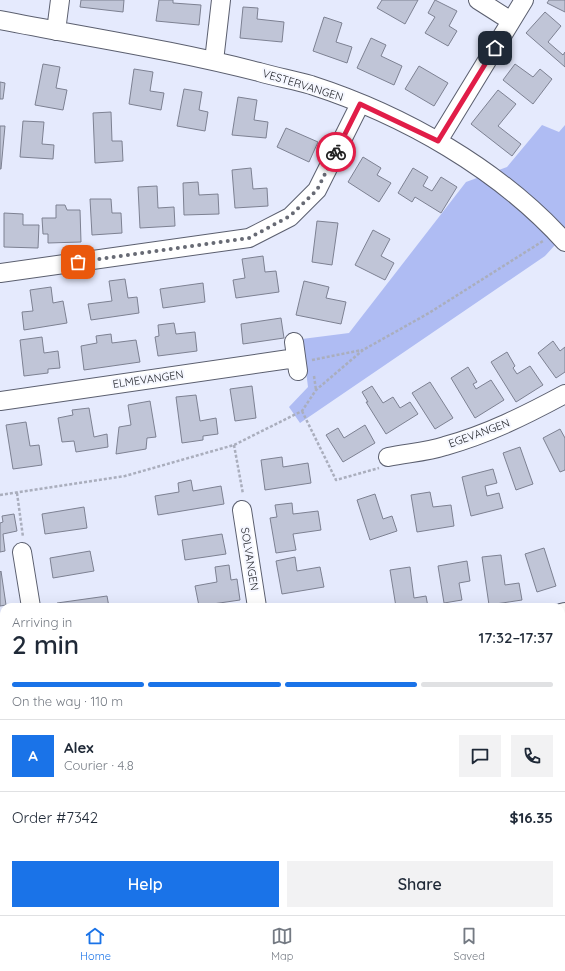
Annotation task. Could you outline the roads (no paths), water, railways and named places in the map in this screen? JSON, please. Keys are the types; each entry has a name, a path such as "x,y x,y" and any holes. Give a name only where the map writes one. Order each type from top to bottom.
{"street":[{"path":"56,31 60,0"},
{"path":"214,60 221,0"},
{"path":"478,0 511,21"},
{"path":"438,141 524,0"},
{"name":"VESTERVANGEN","path":"0,20 214,60 310,85 360,104 438,141 498,181 560,236"},
{"path":"0,274 249,238 290,216 317,190 360,104"},
{"name":"ELMEVANGEN","path":"0,401 296,357"},
{"name":"EGEVANGEN","path":"388,457 444,447 488,432 525,416 565,394"},
{"name":"SOLVANGEN","path":"242,510 256,603"},
{"path":"22,552 30,603"}]}
